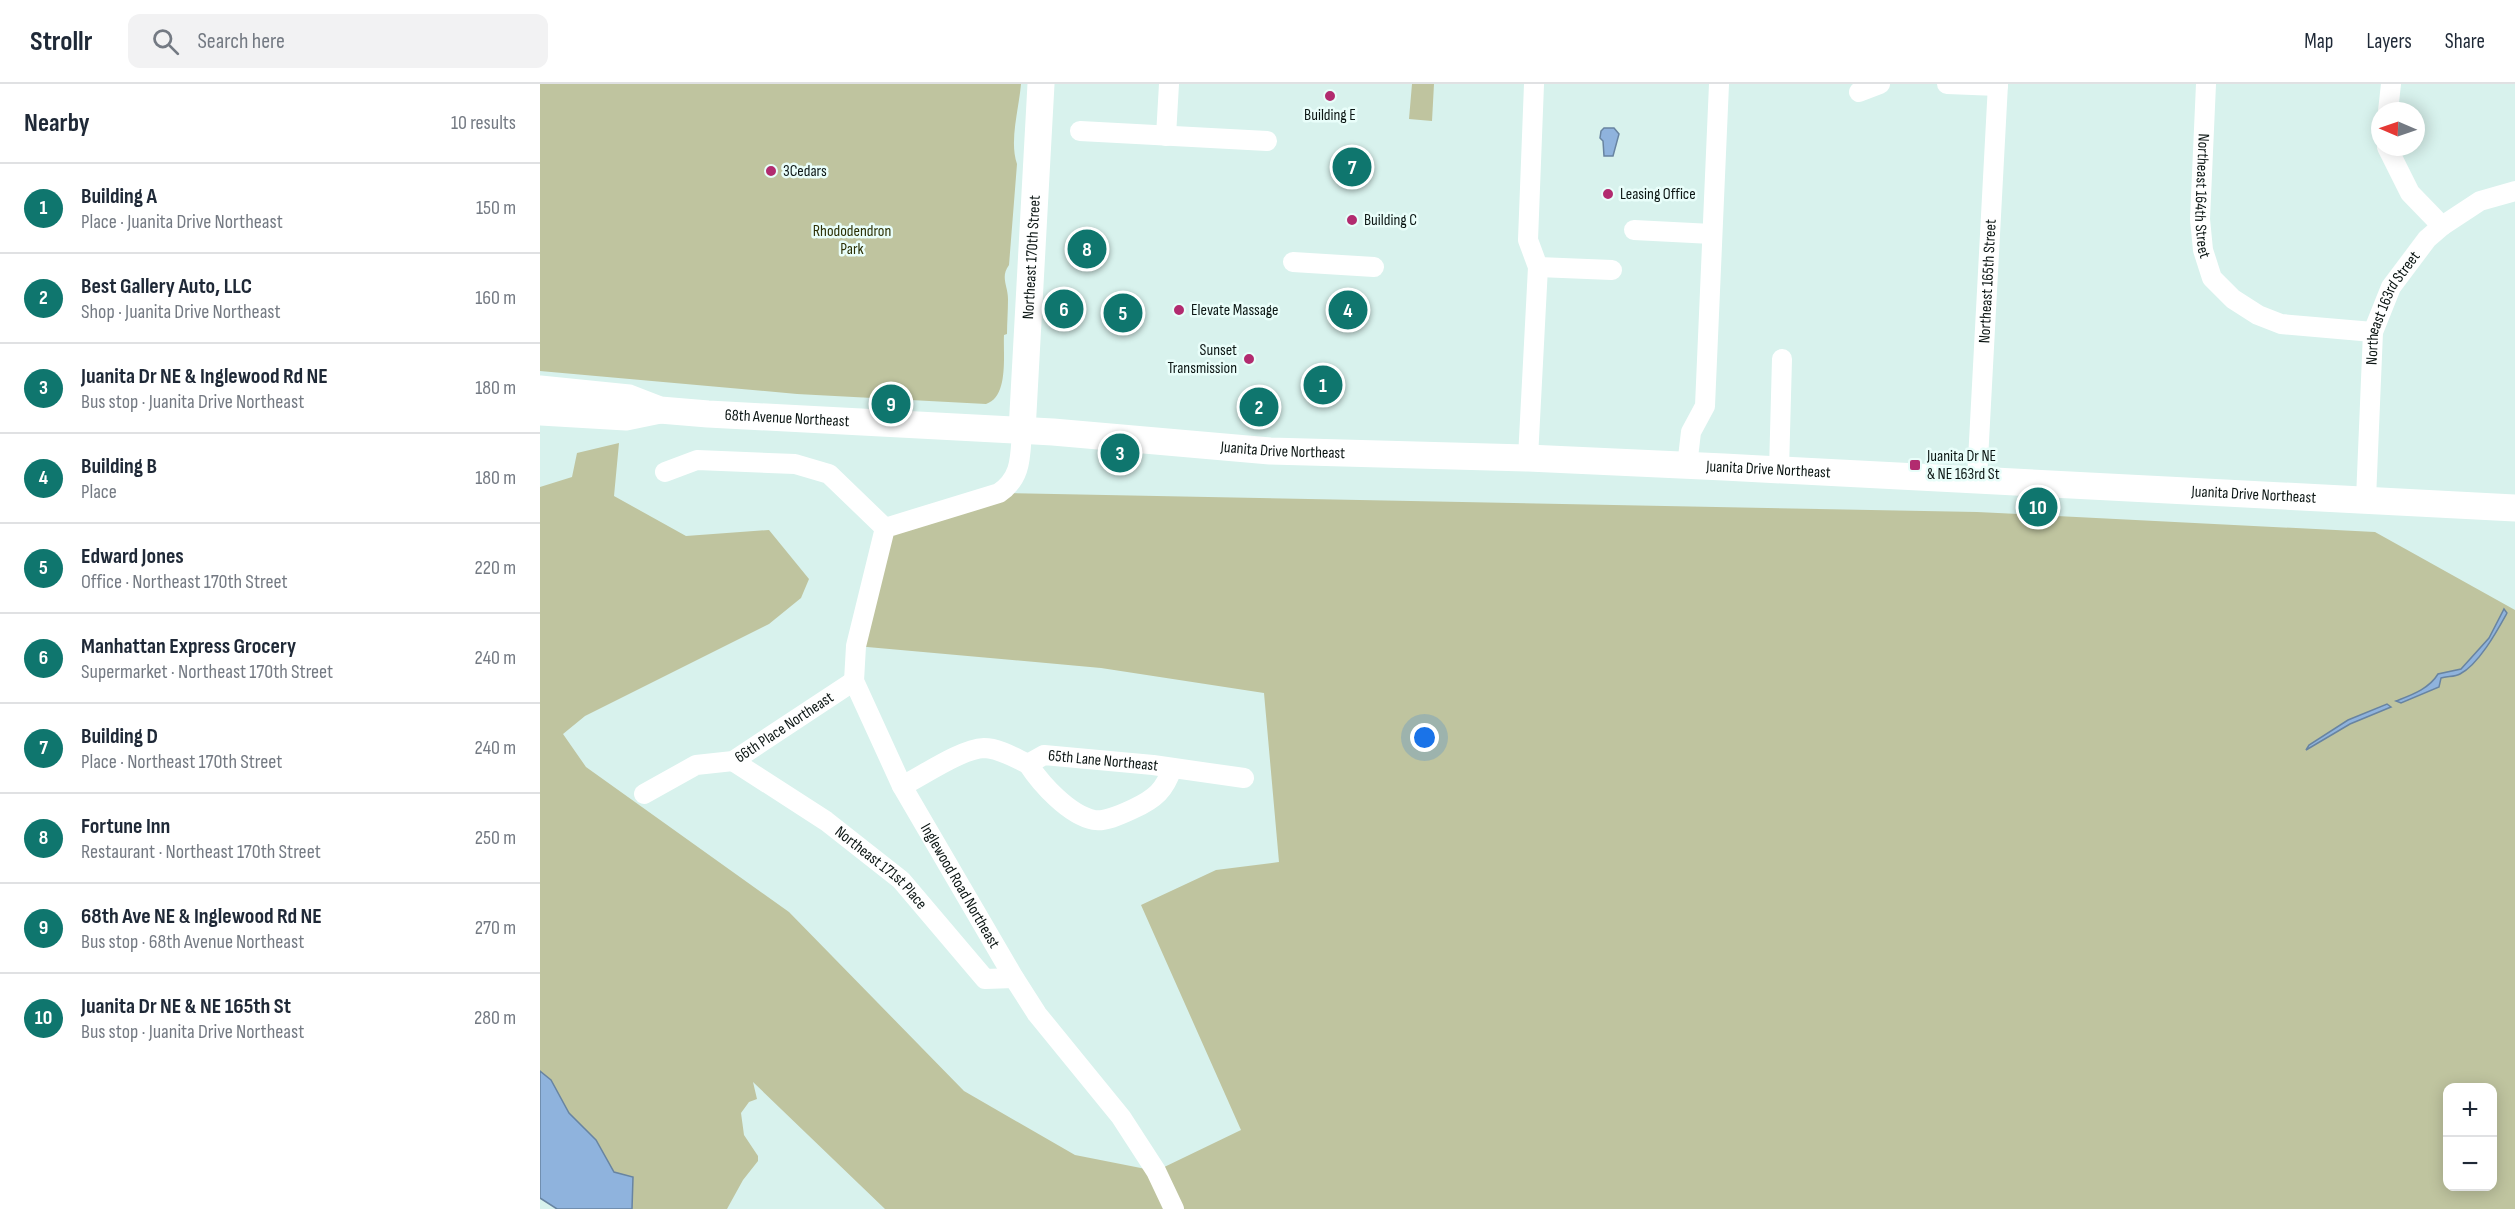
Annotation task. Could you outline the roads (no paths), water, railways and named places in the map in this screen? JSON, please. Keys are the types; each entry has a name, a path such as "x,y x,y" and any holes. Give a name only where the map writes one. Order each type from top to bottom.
{"main road":[{"name":"Northeast 170th Street","path":"1022,431 1041,84"},
{"name":"68th Avenue Northeast","path":"540,389 629,398 660,410"},
{"name":"68th Avenue Northeast","path":"540,412 626,417 660,410 1022,431"},
{"name":"Juanita Drive Northeast","path":"1022,431 1270,452 1528,458 2515,508"}],"street":[{"path":"1166,136 1169,84"},
{"path":"1528,458 1538,267 1528,240 1534,84"},
{"path":"1687,466 1690,432 1701,418 1705,406 1719,84"},
{"path":"1859,92 1880,84"},
{"path":"1947,84 1998,85"},
{"name":"Northeast 164th Street","path":"2206,84 2200,219 2203,250 2212,278 2233,299 2258,315 2281,324 2373,332"},
{"path":"2389,102 2391,84"},
{"name":"Northeast 165th Street","path":"1977,479 1998,85"},
{"path":"1080,131 1267,141"},
{"path":"2392,156 2410,193 2442,226"},
{"name":"Northeast 163rd Street","path":"2366,499 2373,332 2391,287 2427,238 2442,226 2480,201 2515,191"},
{"path":"1634,230 1712,234"},
{"path":"1293,262 1374,267"},
{"path":"1538,267 1612,270"},
{"path":"1779,470 1782,359"},
{"path":"665,472 697,460 795,464 829,474 885,528 999,493 1005,489 1019,473 1022,431"},
{"name":"Inglewood Road Northeast","path":"885,528 856,646 854,681 902,786 1014,978 1037,1014 1121,1117 1156,1171 1174,1209"},
{"name":"66th Place Northeast","path":"644,794 696,765 733,761 854,681"},
{"name":"65th Lane Northeast","path":"902,786 967,753 984,748 999,751 1028,764 1044,755 1244,778"},
{"name":"Northeast 171st Place","path":"733,761 826,820 901,880 985,979 1014,978"},
{"path":"1028,764 1042,785 1076,812 1094,820 1111,818 1153,800 1166,787 1172,768"}],"water":[{"path":"1604,128 1614,128 1619,134 1613,156 1604,156 1603,141 1600,138"},
{"path":"2504,609 2507,613 2493,638 2467,669 2458,675 2441,678 2439,687 2401,703 2396,701 2425,688 2438,674 2461,669 2489,638"},
{"path":"2387,704 2391,707 2350,724 2306,750 2309,745 2348,720"},
{"path":"540,1071 551,1080 569,1113 596,1140 614,1172 633,1177 632,1209 557,1209 540,1198"}],"place":[{"name":"Building E","path":"1330,96"},
{"name":"Building D","path":"1352,167"},
{"name":"3Cedars","path":"771,171"},
{"name":"Leasing Office","path":"1608,194"},
{"name":"Building C","path":"1352,220"},
{"name":"Fortune Inn","path":"1087,249"},
{"name":"Manhattan Express Grocery","path":"1064,309"},
{"name":"Elevate Massage","path":"1179,310"},
{"name":"Building B","path":"1348,310"},
{"name":"Edward Jones","path":"1123,313"},
{"name":"Sunset Transmission","path":"1249,359"},
{"name":"Building A","path":"1323,385"},
{"name":"68th Ave NE & Inglewood Rd NE","path":"891,404"},
{"name":"Best Gallery Auto, LLC","path":"1259,407"},
{"name":"Juanita Dr NE & Inglewood Rd NE","path":"1120,453"},
{"name":"Juanita Dr NE & NE 163rd St","path":"1915,465"},
{"name":"Juanita Dr NE & NE 165th St","path":"2038,507"}],"park label":[{"name":"Rhododendron Park","path":"852,240"}]}
